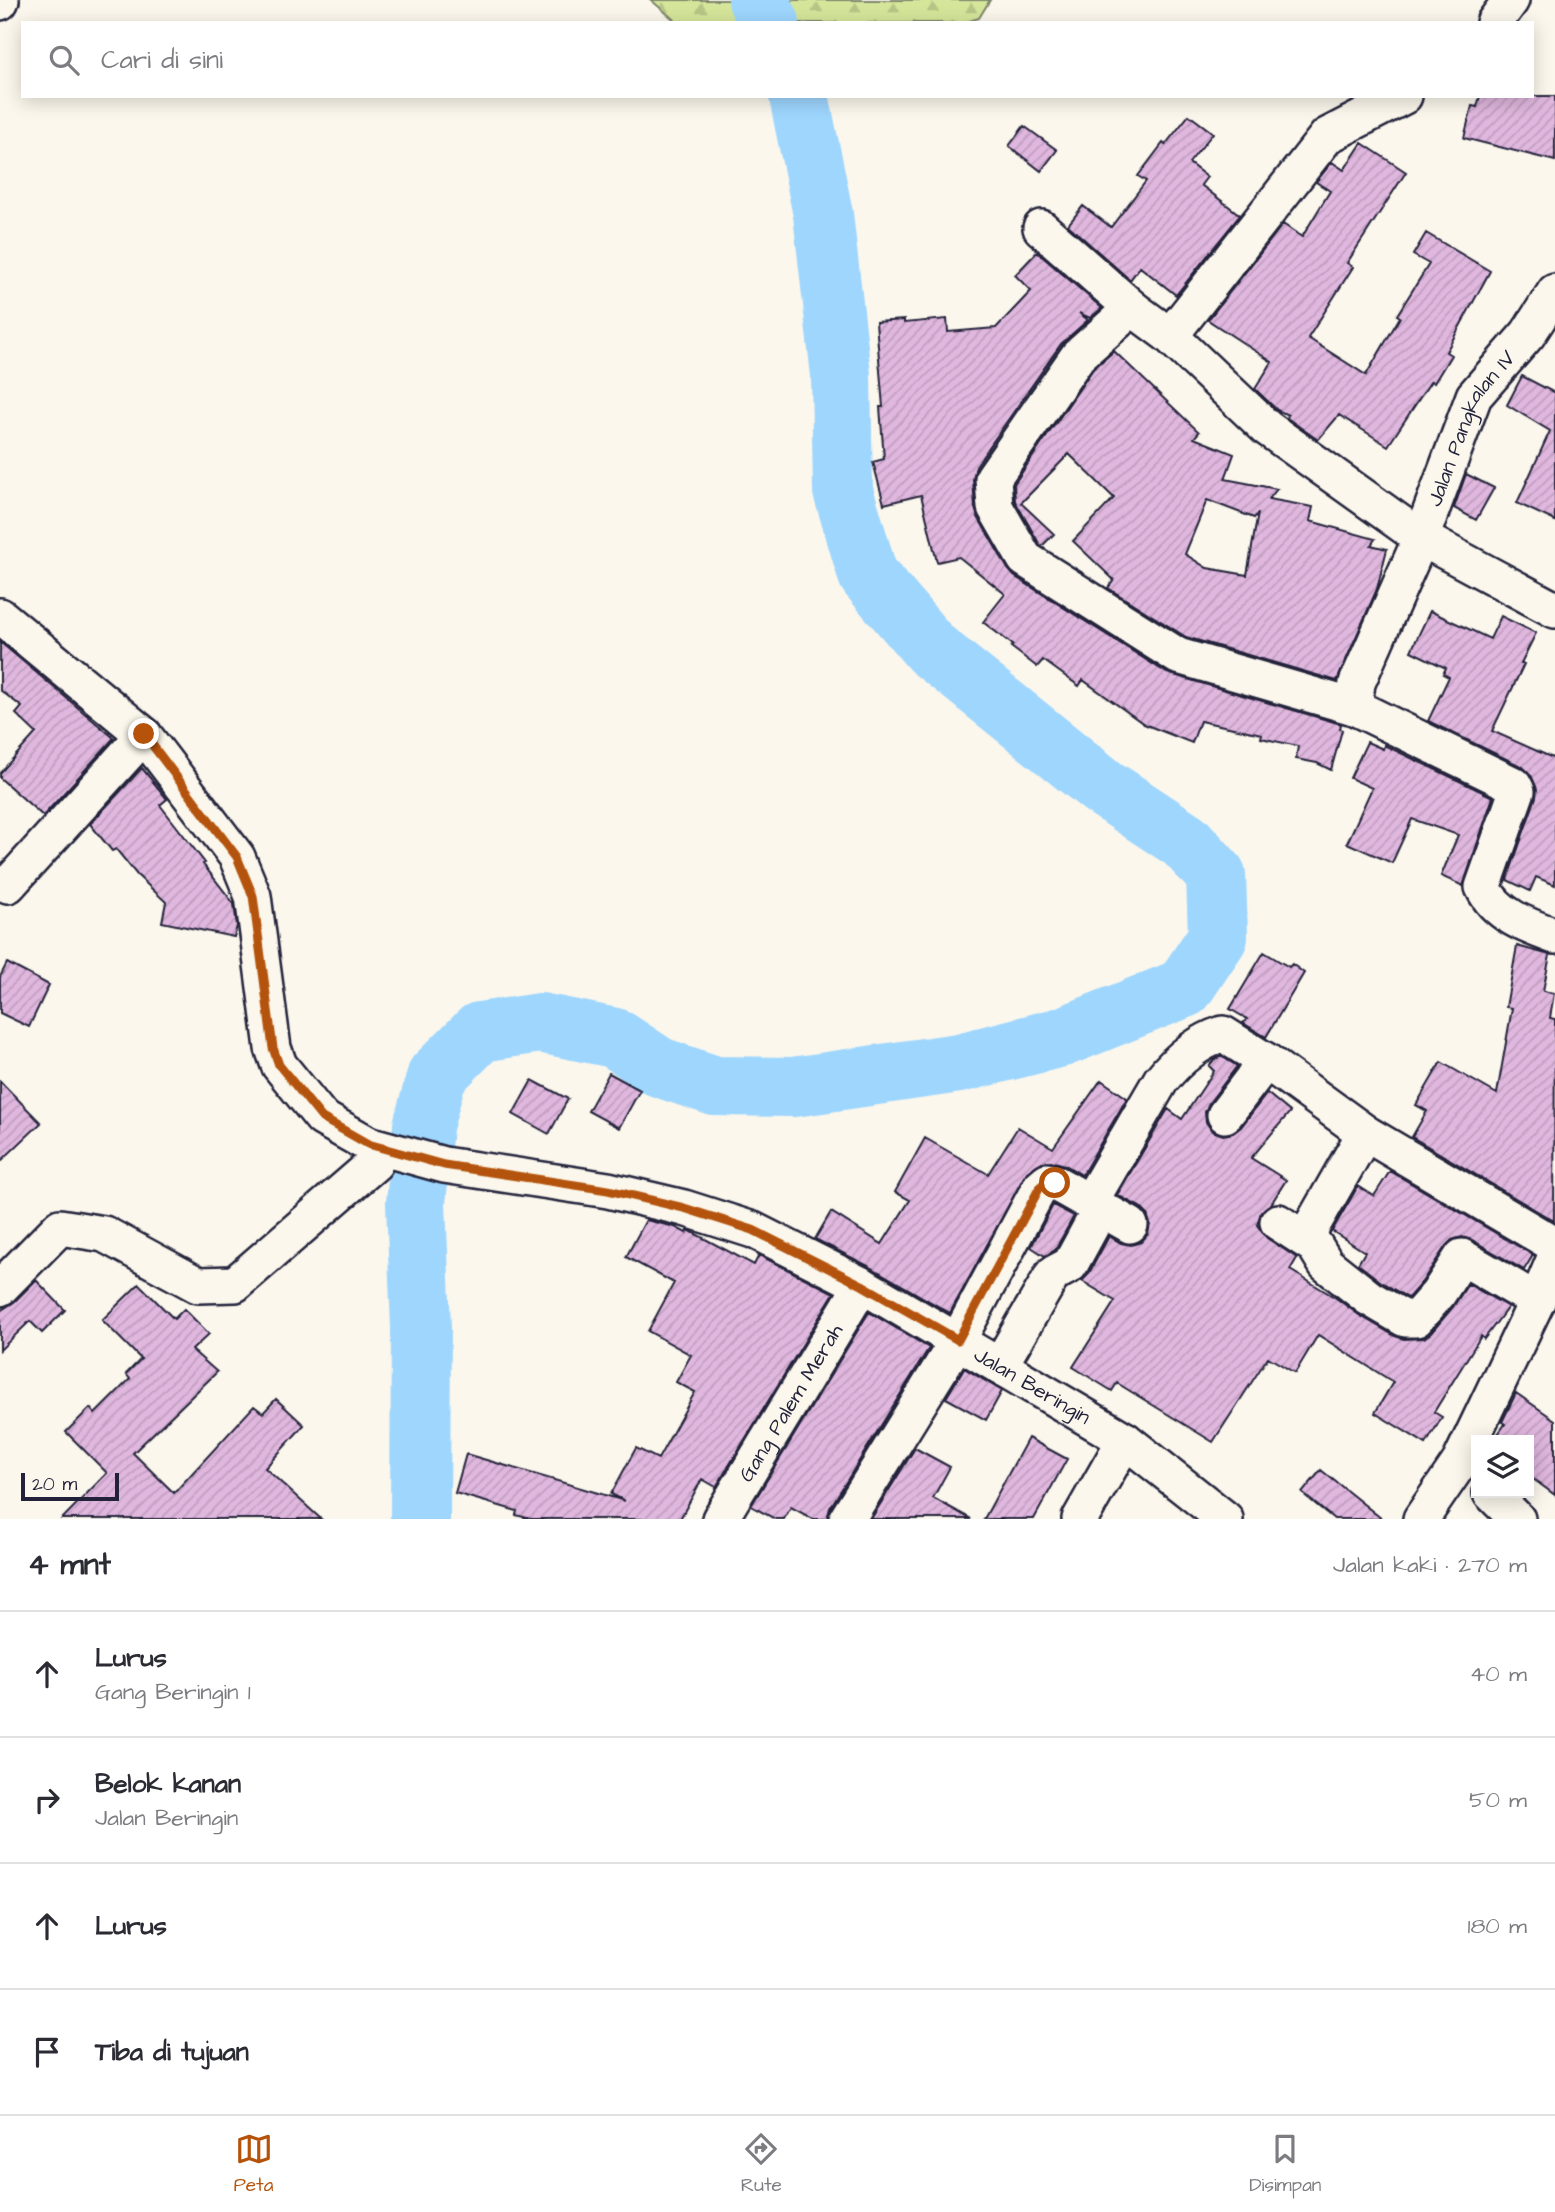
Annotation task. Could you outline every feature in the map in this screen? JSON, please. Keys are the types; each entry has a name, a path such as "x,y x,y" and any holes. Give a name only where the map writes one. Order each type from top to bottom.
{"street":[{"path":"1495,21 1511,0"},
{"path":"1170,337 1327,136 1400,98"},
{"path":"1041,228 1170,337 1267,428 1421,538 1555,610"},
{"name":"Jalan Pangkalan IV","path":"1354,707 1357,683 1421,538 1474,396 1528,334 1555,292"},
{"path":"1132,307 1078,356 993,478 995,507 1025,559 1178,656 1354,707 1514,785 1517,791 1483,887 1489,899 1500,909 1525,925 1555,936"},
{"name":"Jalan Beringin","path":"0,616 144,734 237,857 253,896 273,1048 279,1065 322,1118 368,1144 444,1165 608,1190 684,1208 753,1230 862,1285 1125,1440 1224,1519"},
{"path":"8,885 144,734"},
{"path":"1000,1365 1053,1273 1070,1265 1107,1212 1161,1080 1172,1066 1203,1043 1223,1034 1266,1061 1365,1133 1555,1245"},
{"path":"1225,1115 1266,1061"},
{"path":"1365,1133 1291,1230 1315,1246 1326,1264 1338,1275 1405,1319 1416,1319 1426,1309 1462,1256 1537,1301"},
{"path":"0,1289 60,1227 104,1234 198,1285 235,1284 387,1150"},
{"path":"847,1519 958,1340 1040,1187 1047,1181 1055,1183 1107,1212"},
{"path":"1421,1519 1468,1470 1555,1258"},
{"name":"Gang Palem Merah","path":"720,1519 862,1285"},
{"path":"1080,1519 1125,1440"},
{"path":"1496,1498 1517,1519"}],"green space":[{"path":"651,0 990,0 979,18 969,21 676,21"}],"building":[{"path":"1555,96 1555,161 1464,138 1472,106 1477,107 1479,98"},
{"path":"1189,115 1213,133 1189,163 1207,177 1201,185 1240,215 1176,295 1140,267 1130,280 1068,225 1083,206 1111,227 1146,181 1138,176"},
{"path":"1024,126 1057,150 1041,171 1009,146"},
{"path":"1362,143 1406,172 1347,263 1353,267 1308,338 1366,375 1400,317 1397,315 1429,264 1413,255 1426,233 1490,271 1446,352 1451,355 1388,446 1339,415 1318,440 1287,418 1288,415 1277,410 1255,389 1272,362 1208,320 1283,224 1302,237 1330,191 1316,182 1332,162 1344,170"},
{"path":"1037,252 1102,308 1090,318 1079,313 1088,320 1061,344 976,466 973,479 978,517 1014,576 1167,673 1341,724 1342,730 1331,770 1317,763 1296,759 1298,746 1261,738 1262,734 1200,721 1192,743 1144,724 1083,680 1079,686 1043,660 1037,667 983,622 1005,594 959,557 937,562 921,495 884,504 873,462 884,459 876,322 904,320 904,323 947,319 948,332 996,328 1031,291 1015,275"},
{"path":"1114,351 1199,432 1194,438 1234,454 1225,479 1277,489 1269,499 1313,507 1310,521 1375,539 1371,545 1387,549 1377,589 1337,681 1186,637 1108,588 1114,580 1073,541 1114,498 1069,454 1021,503 1054,534 1040,545 1015,501 1014,484 1093,369","holes":["1207,500 1254,518 1258,513 1247,575 1207,568 1185,554"]},
{"path":"1522,376 1555,393 1555,521 1517,503 1550,431 1507,405"},
{"path":"1466,474 1494,488 1476,520 1454,508"},
{"path":"1430,611 1490,639 1501,616 1536,633 1492,731 1555,759 1555,885 1536,877 1530,891 1507,880 1536,797 1537,789 1531,775 1523,767 1428,721 1449,677 1443,674 1446,668 1411,651"},
{"path":"0,642 114,738 43,816 0,778 0,773 36,733 16,714 22,707 0,690"},
{"path":"1367,742 1383,749 1384,745 1493,797 1463,886 1441,876 1458,835 1412,819 1392,863 1347,843 1372,788 1350,778"},
{"path":"142,768 167,799 160,805 234,904 237,926 234,937 162,922 166,902 137,875 116,849 112,851 90,824"},
{"path":"1517,946 1550,955 1543,991 1554,993 1550,1018 1555,1019 1554,1221 1412,1137 1427,1111 1416,1105 1441,1062 1497,1094 1512,1008 1506,1007"},
{"path":"1264,952 1289,967 1292,964 1304,973 1266,1037 1243,1023 1247,1019 1230,1009"},
{"path":"7,963 49,985 29,1027 0,1013 0,977"},
{"path":"1221,1056 1237,1066 1205,1112 1206,1122 1212,1131 1223,1135 1233,1133 1241,1127 1267,1093 1290,1112 1251,1158 1286,1180 1271,1204 1261,1212 1257,1225 1267,1238 1297,1258 1290,1270 1359,1315 1404,1339 1424,1338 1431,1333 1468,1284 1508,1307 1484,1339 1481,1336 1434,1412 1442,1417 1426,1444 1375,1413 1393,1382 1318,1335 1295,1373 1268,1357 1213,1442 1117,1383 1112,1391 1073,1367 1115,1301 1082,1281 1109,1236 1131,1245 1141,1242 1148,1234 1150,1224 1147,1214 1140,1207 1117,1195 1168,1109 1182,1119 1214,1071 1209,1066"},
{"path":"609,1073 640,1090 619,1128 588,1111"},
{"path":"532,1080 568,1099 549,1134 513,1114"},
{"path":"1101,1080 1127,1098 1082,1175 1065,1165 1051,1161 1042,1162 1027,1172 950,1313 815,1239 831,1212 882,1244 910,1200 895,1192 925,1138 988,1174 1018,1127 1053,1148"},
{"path":"0,1081 41,1123 0,1162"},
{"path":"1390,1171 1533,1255 1524,1270 1462,1237 1452,1240 1446,1246 1408,1298 1380,1281 1358,1264 1365,1252 1332,1231 1358,1186 1374,1196"},
{"path":"1053,1205 1074,1216 1055,1250 1045,1256 1031,1247"},
{"path":"646,1220 675,1227 686,1233 688,1230 754,1265 759,1255 834,1293 716,1487 702,1479 680,1519 531,1519 516,1515 517,1511 455,1493 466,1454 625,1501 611,1494 636,1448 658,1459 695,1392 676,1382 691,1355 648,1331 674,1283 626,1257"},
{"path":"36,1280 65,1310 42,1333 30,1321 0,1350 0,1311 14,1302"},
{"path":"139,1284 174,1319 184,1309 209,1334 192,1350 217,1372 133,1453 174,1493 254,1406 263,1413 276,1399 304,1425 265,1468 321,1519 62,1519 107,1473 66,1432 90,1408 95,1414 130,1379 126,1374 141,1359 102,1320"},
{"path":"869,1312 929,1348 830,1508 827,1519 813,1519 791,1507 784,1519 775,1519 751,1506"},
{"path":"964,1368 1002,1391 986,1420 946,1398"},
{"path":"1516,1393 1555,1420 1555,1495 1534,1480 1534,1435 1497,1435 1505,1424 1502,1422"},
{"path":"1028,1438 1067,1459 1034,1519 984,1519"},
{"path":"915,1448 950,1467 933,1498 971,1519 871,1519"},
{"path":"1321,1470 1382,1519 1334,1519 1302,1493"}],"waterway":[{"path":"758,0 769,21"},
{"path":"420,1519 421,1328 416,1203 423,1126 437,1075 480,1032 540,1023 615,1038 659,1067 715,1086 793,1087 959,1063 1062,1037 1184,988 1218,937 1216,875 1185,841 1103,787 931,649 868,575 843,491 841,375 823,214 799,98"}],"route":[{"path":"144,734 237,857 253,896 273,1048 279,1065 322,1118 368,1144 444,1165 608,1190 684,1208 753,1230 862,1285 958,1340 1040,1187 1047,1181 1055,1183"}]}
